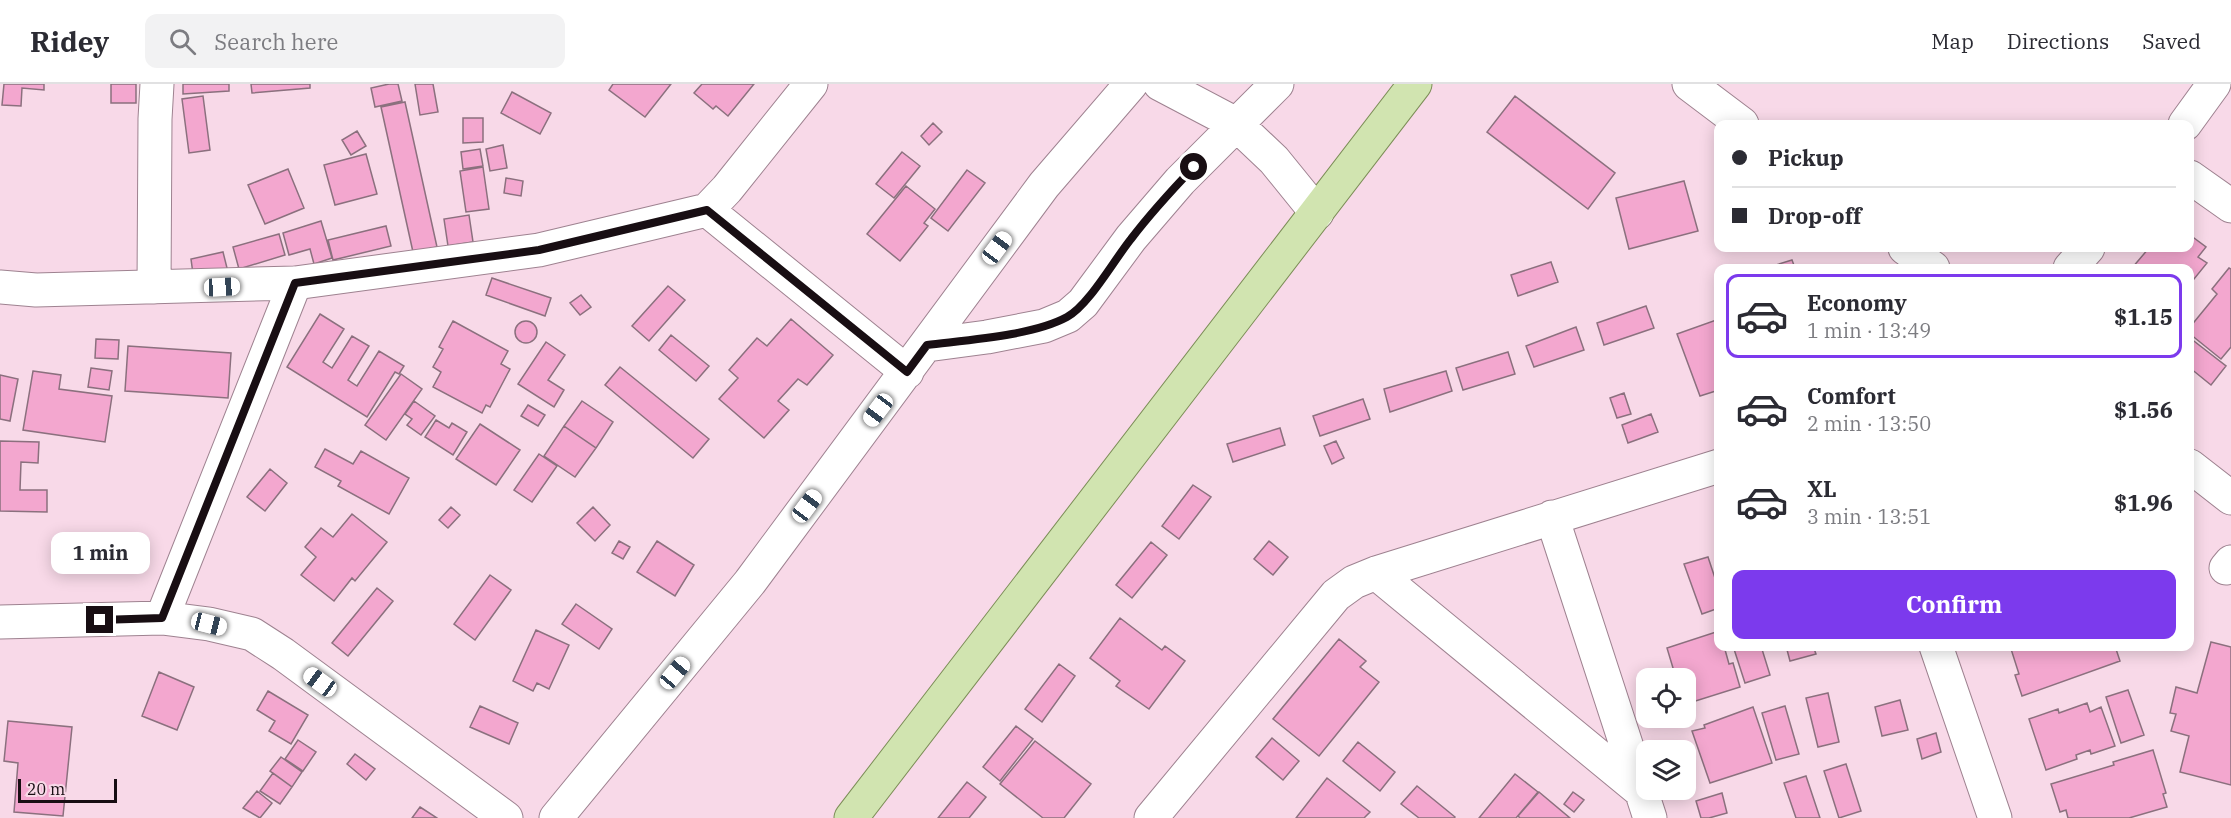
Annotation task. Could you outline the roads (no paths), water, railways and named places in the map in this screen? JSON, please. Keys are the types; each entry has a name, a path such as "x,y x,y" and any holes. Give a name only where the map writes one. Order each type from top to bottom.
{"main road":[{"path":"851,818 1415,84"}],"street":[{"path":"154,287 157,84"},
{"path":"0,287 36,290 295,283 539,250 707,210 727,189 811,84"},
{"path":"556,818 750,582 1044,185 1131,84"},
{"path":"1160,84 1236,124 1274,160 1317,213"},
{"path":"927,345 1044,326 1068,316 1083,303 1131,238 1180,181 1276,84"},
{"path":"1689,84 1737,120"},
{"path":"2188,120 2214,84"},
{"path":"2194,180 2231,206"},
{"path":"707,210 907,372"},
{"path":"1911,252 1927,264"},
{"path":"2074,264 2084,252"},
{"path":"162,618 295,283"},
{"path":"1151,818 1336,595 1354,582 1552,517 1714,468"},
{"path":"2194,469 2231,498"},
{"path":"1552,517 1646,805"},
{"path":"1376,573 1646,805"},
{"path":"0,622 162,618 209,624 252,634 283,654 506,818"},
{"path":"1938,651 1995,818"}]}
